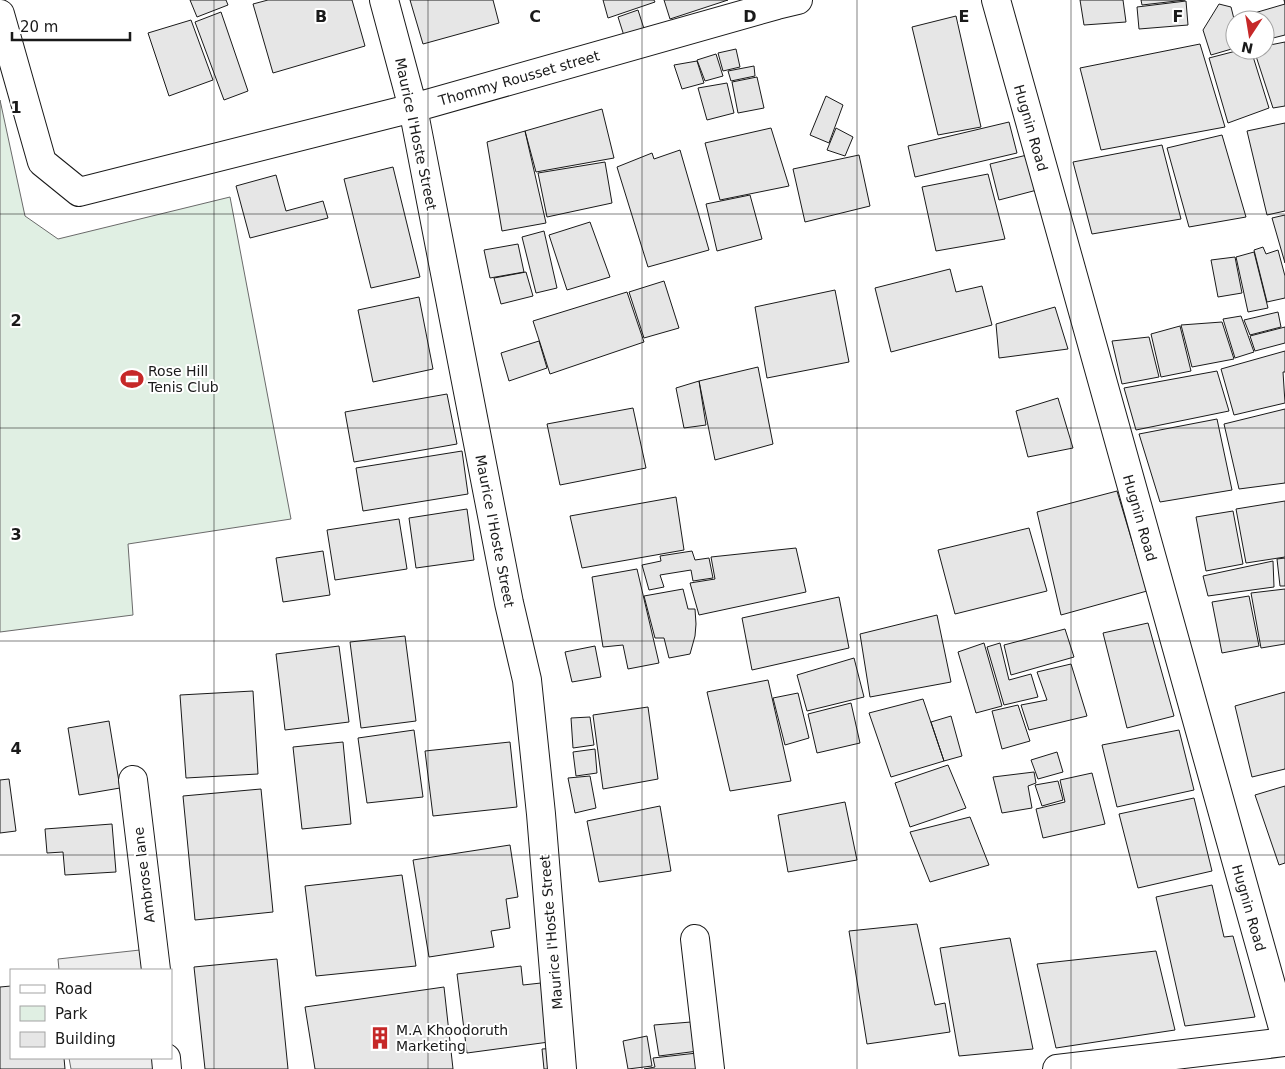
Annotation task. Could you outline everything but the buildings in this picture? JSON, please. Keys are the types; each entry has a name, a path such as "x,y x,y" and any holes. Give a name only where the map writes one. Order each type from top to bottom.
{"street":[{"name":"Maurice I'Hoste Street","path":"384,0 413,108 508,603 526,680 541,814 562,1069"},
{"name":"Hugnin Road","path":"996,0 1285,1036"},
{"name":"Thommy Rousset street","path":"0,14 42,162 79,192 413,108 784,2"},
{"name":"Ambrose lane","path":"133,780 156,969"},
{"path":"695,939 710,1069"},
{"path":"1057,1069 1285,1042"}],"green space":[{"name":"Rose Hill Tenis Club","path":"0,100 25,216 58,239 230,197 291,519 128,544 133,615 0,632"}],"shaded area":[{"path":"140,950 142,969 59,969 58,959"},
{"path":"69,1059 152,1059 154,1069 71,1069"}],"place":[{"name":"Rose Hill Tenis Club","path":"132,379"},
{"name":"M.A Khoodoruth Marketing","path":"380,1038"}]}
